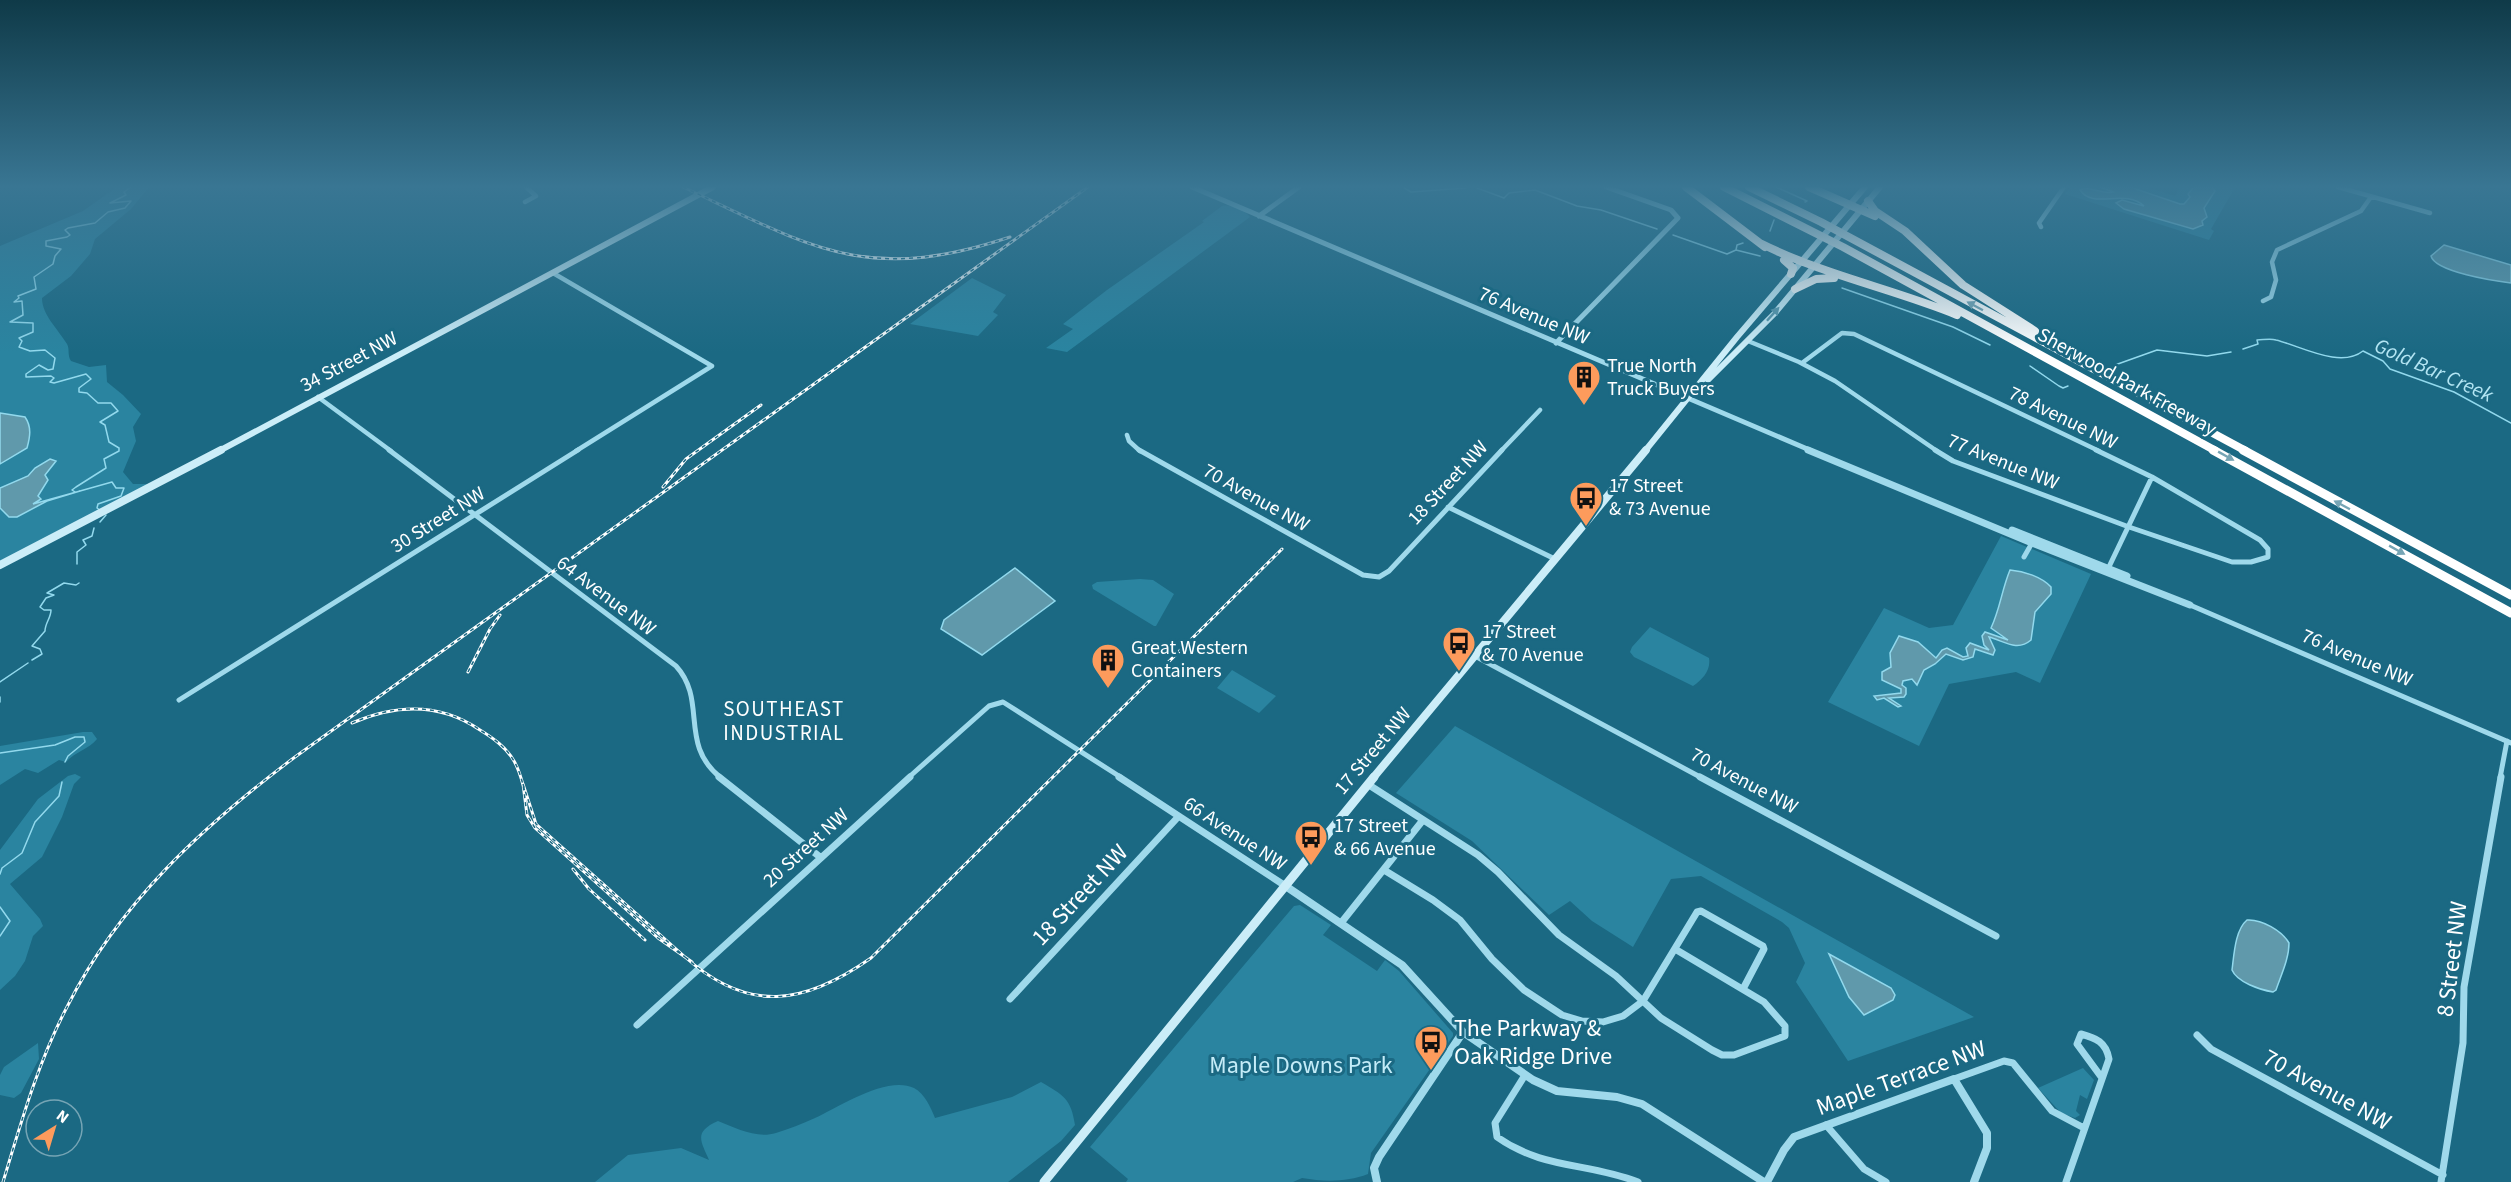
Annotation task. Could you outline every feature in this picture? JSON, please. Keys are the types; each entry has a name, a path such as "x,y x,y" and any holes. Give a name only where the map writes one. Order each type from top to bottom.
{"highway":[{"path":"1760,242 1791,266 1791,274"},
{"name":"Sherwood Park Freeway","path":"1835,242 2511,612"},
{"name":"Sherwood Park Freeway","path":"1857,242 2509,594"},
{"path":"1917,242 1956,279 1984,301 2084,360 2119,384"},
{"path":"1762,244 1812,268 1943,309 2101,388"},
{"path":"1795,288 1822,278 1869,285"},
{"path":"2460,584 2475,597 2511,618"}],"main road":[{"name":"34 Street NW","path":"0,565 105,512 610,242"},
{"name":"17 Street NW","path":"1048,1181 1284,885 1688,400 1737,336 1818,242"},
{"name":"17 Street NW","path":"1688,400 1748,341 1834,242"}],"street":[{"name":"76 Avenue NW","path":"1320,242 1688,400 1965,513 2032,543 2108,570"},
{"path":"1556,344 1656,242"},
{"path":"2263,301 2271,297 2276,284 2272,262 2277,250 2294,242"},
{"name":"30 Street NW","path":"179,700 712,366 553,273"},
{"name":"78 Avenue NW","path":"1802,363 1839,335 1854,334 2152,477 2262,542 2268,549 2268,557 2251,562 2232,562"},
{"name":"77 Avenue NW","path":"1748,341 1802,363 1846,388 1931,449 1953,461 2129,527 2232,562"},
{"name":"64 Avenue NW","path":"318,397 676,666 686,677 690,689 698,750 706,762 717,775 820,857"},
{"name":"18 Street NW","path":"1378,577 1389,571 1540,410"},
{"name":"70 Avenue NW","path":"1127,435 1129,441 1144,455 1363,575 1378,577"},
{"path":"2108,570 2152,477"},
{"path":"1448,507 1555,559"},
{"name":"76 Avenue NW","path":"1965,513 1976,515 2108,570 2509,742"},
{"path":"2024,558 2032,543"},
{"name":"70 Avenue NW","path":"1475,656 1996,936"},
{"name":"20 Street NW","path":"637,1025 989,706 1003,702"},
{"name":"66 Avenue NW","path":"1003,702 1284,885 1402,965 1463,1032 1525,1075 1557,1091 1617,1097 1642,1104 1766,1182"},
{"name":"8 Street NW","path":"2442,1179 2463,1043 2464,987 2509,742"},
{"path":"1369,785 1478,855 1498,872 1559,935 1616,976 1660,1018 1712,1050 1734,1055 1785,1036 1785,1026 1770,1007 1675,949"},
{"name":"18 Street NW","path":"1010,999 1178,817"},
{"path":"1341,923 1424,820"},
{"path":"1383,870 1458,919 1517,984 1566,1018 1592,1023 1610,1020 1624,1016 1643,1001 1697,912 1701,911 1763,946 1764,949 1743,989"},
{"path":"1377,1182 1374,1168 1378,1157 1463,1032"},
{"path":"2066,1182 2109,1059 2108,1048 2097,1038 2081,1034 2077,1044 2102,1078"},
{"name":"70 Avenue NW","path":"2197,1035 2211,1049 2442,1179"},
{"name":"Maple Terrace NW","path":"1766,1182 1790,1141 1826,1125 2004,1061 2013,1063 2052,1111 2084,1128"},
{"path":"1525,1075 1496,1120 1494,1130 1497,1137 1518,1151 1547,1163 1605,1170 1638,1182"},
{"path":"1954,1079 1987,1133 1987,1148 1974,1182"},
{"path":"1826,1125 1864,1168 1886,1182"}],"green space":[{"path":"9,242 94,242 90,254 71,276 42,298 43,304 48,316 67,344 71,361 89,367 106,365 107,382 141,414 133,427 136,441 123,472 133,484 149,484 0,564 0,246"},
{"path":"1175,242 1216,242 1067,352 1046,348 1073,329 1063,324"},
{"path":"972,278 1006,295 993,312 998,315 978,336 910,324"},
{"path":"2001,536 2091,574 2040,683 2016,672 1949,684 1919,746 1828,702 1884,608 1929,628 1953,625"},
{"path":"1153,580 1174,594 1156,626 1093,589 1092,585 1097,582"},
{"path":"1650,627 1709,658 1706,674 1693,686 1634,657 1630,652 1632,647"},
{"path":"1232,670 1276,696 1259,713 1217,688"},
{"path":"1455,726 1974,1017 1848,1061 1796,982 1805,963 1789,928 1701,876 1671,879 1633,947 1592,921 1570,901 1549,915 1472,841 1396,793"},
{"path":"92,732 97,739 66,762 59,760 38,773 25,769 0,785 0,746"},
{"path":"75,774 81,777 74,784 62,817 42,857 10,884 40,919 43,926 33,936 25,961 15,976 0,990 0,850 38,799 68,776"},
{"name":"Maple Downs Park","path":"1300,905 1331,925 1323,935 1377,971 1385,960 1399,971 1453,1033 1371,1153 1368,1174 1344,1180 1327,1181 1302,1178 1293,1182 1126,1182 1128,1179 1090,1147 1294,906"},
{"path":"38,1043 39,1059 21,1093 14,1098 0,1095 0,1075 4,1067"},
{"path":"2083,1068 2094,1080 2087,1099 2080,1095 2076,1111 2080,1115 2075,1118 2061,1113 2038,1088"},
{"path":"1041,1082 1065,1098 1071,1109 1075,1125 1061,1141 1008,1182 595,1182 628,1155 681,1148 709,1160 702,1142 702,1133 718,1121 746,1132 769,1134 815,1118 863,1094 877,1089 903,1085 914,1088 921,1094 935,1118 1012,1097"}],"shaded area":[{"path":"2444,245 2511,265 2511,283 2466,275 2443,267 2431,256"},
{"path":"0,413 25,417 30,432 27,448 0,464"},
{"path":"50,459 56,461 45,475 48,480 38,496 41,499 33,504 80,491 47,501 17,517 9,517 0,508 0,488 28,476 35,468"},
{"path":"1015,568 1055,601 982,655 941,629 944,620"},
{"path":"2010,570 2032,575 2051,587 2051,594 2035,612 2031,640 2016,645 1989,637 1995,650 1993,655 1975,649 1973,657 1963,660 1946,654 1924,670 1917,685 1912,679 1903,681 1902,685 1906,688 1904,697 1889,698 1901,706 1898,707 1884,698 1877,700 1874,696 1901,693 1901,689 1882,680 1882,672 1891,667 1890,653 1899,636 1918,642 1936,658 1942,650 1947,648 1963,657 1968,656 1966,648 1970,643 1989,650 1984,645 1982,636 1985,632 2008,640 1991,628"},
{"path":"2247,920 2259,921 2271,927 2282,934 2289,943 2288,955 2276,990 2273,992 2244,982 2232,970 2238,936"},
{"path":"1829,954 1891,988 1895,995 1893,1000 1864,1015 1849,997"}],"waterway":[{"path":"46,242 46,246 61,249 55,256 53,264 34,277 36,289 18,296 19,298 14,302 22,301 23,315 10,322 33,323 33,332 19,338 22,341 19,347 30,351 45,350 55,358 53,369 48,370 39,365 26,374 26,377 51,376 54,378 50,382 54,383 86,374 91,379 79,388 79,392 87,393 98,403 111,403 118,411 100,422 105,425 109,442 119,448 119,451 104,459 106,468 72,490 75,492"},
{"name":"Gold Bar Creek","path":"1693,242 1727,254 1736,250"},
{"path":"1736,250 1737,245 1743,243"},
{"name":"Gold Bar Creek","path":"1736,250 1760,256"},
{"name":"Gold Bar Creek","path":"1842,288 1953,327 1990,345"},
{"name":"Gold Bar Creek","path":"2243,349 2258,344 2257,340 2271,339 2332,357 2354,356 2363,351 2383,361 2390,369 2454,392 2511,423"},
{"name":"Gold Bar Creek","path":"2115,365 2157,350 2207,356 2231,352"},
{"name":"Gold Bar Creek","path":"2030,366 2059,386 2063,388 2068,386"},
{"path":"80,491 112,482 116,488 124,488 121,496 98,504 97,508 100,510"},
{"path":"100,522 106,515"},
{"path":"77,564 77,552 86,545 83,540 92,536 94,528"},
{"path":"32,660 42,654 40,649 32,646 45,631 50,616 51,610 44,610 40,607 46,598 54,595 47,593 64,583 76,585 79,583"},
{"path":"0,682 28,663"},
{"path":"0,697 0,702"},
{"path":"0,753 55,745 75,737 84,737 85,742 68,756 65,762"},
{"path":"0,874 2,868 22,853 35,822 59,796 62,782"},
{"path":"0,907 10,921 0,936"}],"railway":[{"path":"806,242 840,252 877,258 916,258 960,251 992,242"},
{"path":"3,1182 47,1049 88,969 138,900 196,839 295,757 1011,242"},
{"path":"663,487 686,459 761,405"},
{"path":"685,957 709,975 732,988 754,995 777,996 800,993 823,986 871,958 1282,549"},
{"path":"468,672 490,629 500,615"},
{"path":"352,723 401,709 433,710 449,714 480,730 503,747 516,765 523,785"},
{"path":"523,785 525,792"},
{"path":"523,785 527,815 535,828 658,938 685,957"},
{"path":"523,785 536,824 685,957"},
{"path":"573,869 589,889 645,940"},
{"path":"685,957 692,962"}],"place":[{"name":"True North Truck Buyers","path":"1584,406"},
{"name":"17 Street & 73 Avenue","path":"1586,527"},
{"name":"17 Street & 70 Avenue","path":"1459,672"},
{"name":"Great Western Containers","path":"1108,689"},
{"name":"17 Street & 66 Avenue","path":"1311,866"},
{"name":"The Parkway & Oak Ridge Drive","path":"1431,1071"}],"district":[{"name":"SOUTHEAST INDUSTRIAL","path":"784,721"}]}
